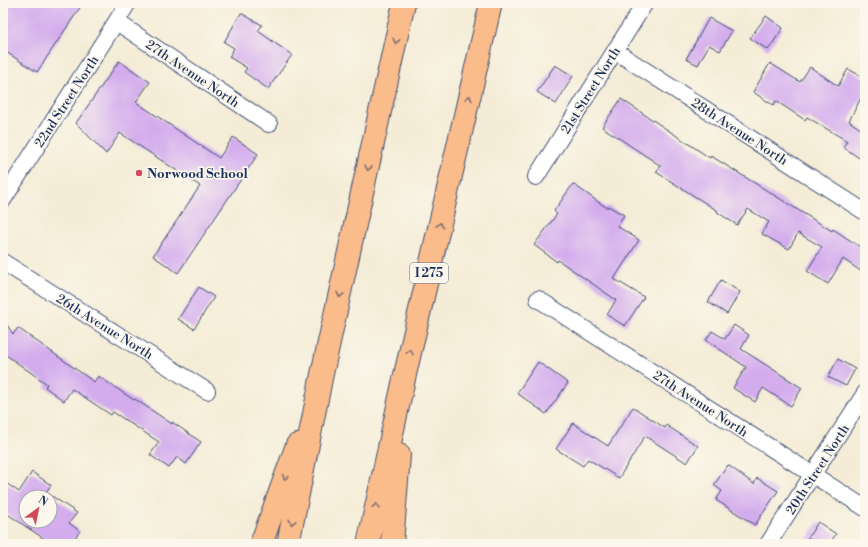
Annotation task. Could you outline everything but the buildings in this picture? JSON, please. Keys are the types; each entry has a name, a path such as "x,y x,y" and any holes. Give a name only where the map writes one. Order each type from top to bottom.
{"highway":[{"path":"288,544 322,374 404,3"},
{"name":"I 275","path":"368,544 404,379 491,3"},
{"path":"261,544 322,374"},
{"path":"392,544 404,379"}],"street":[{"name":"22nd Street North","path":"3,200 128,3"},
{"name":"21st Street North","path":"536,177 646,3"},
{"name":"27th Avenue North","path":"117,22 269,124"},
{"name":"28th Avenue North","path":"615,51 865,212"},
{"name":"26th Avenue North","path":"3,262 207,391"},
{"name":"27th Avenue North","path":"538,298 865,508"},
{"name":"20th Street North","path":"768,544 865,393"}],"place":[{"name":"Norwood School","path":"139,173"}]}
